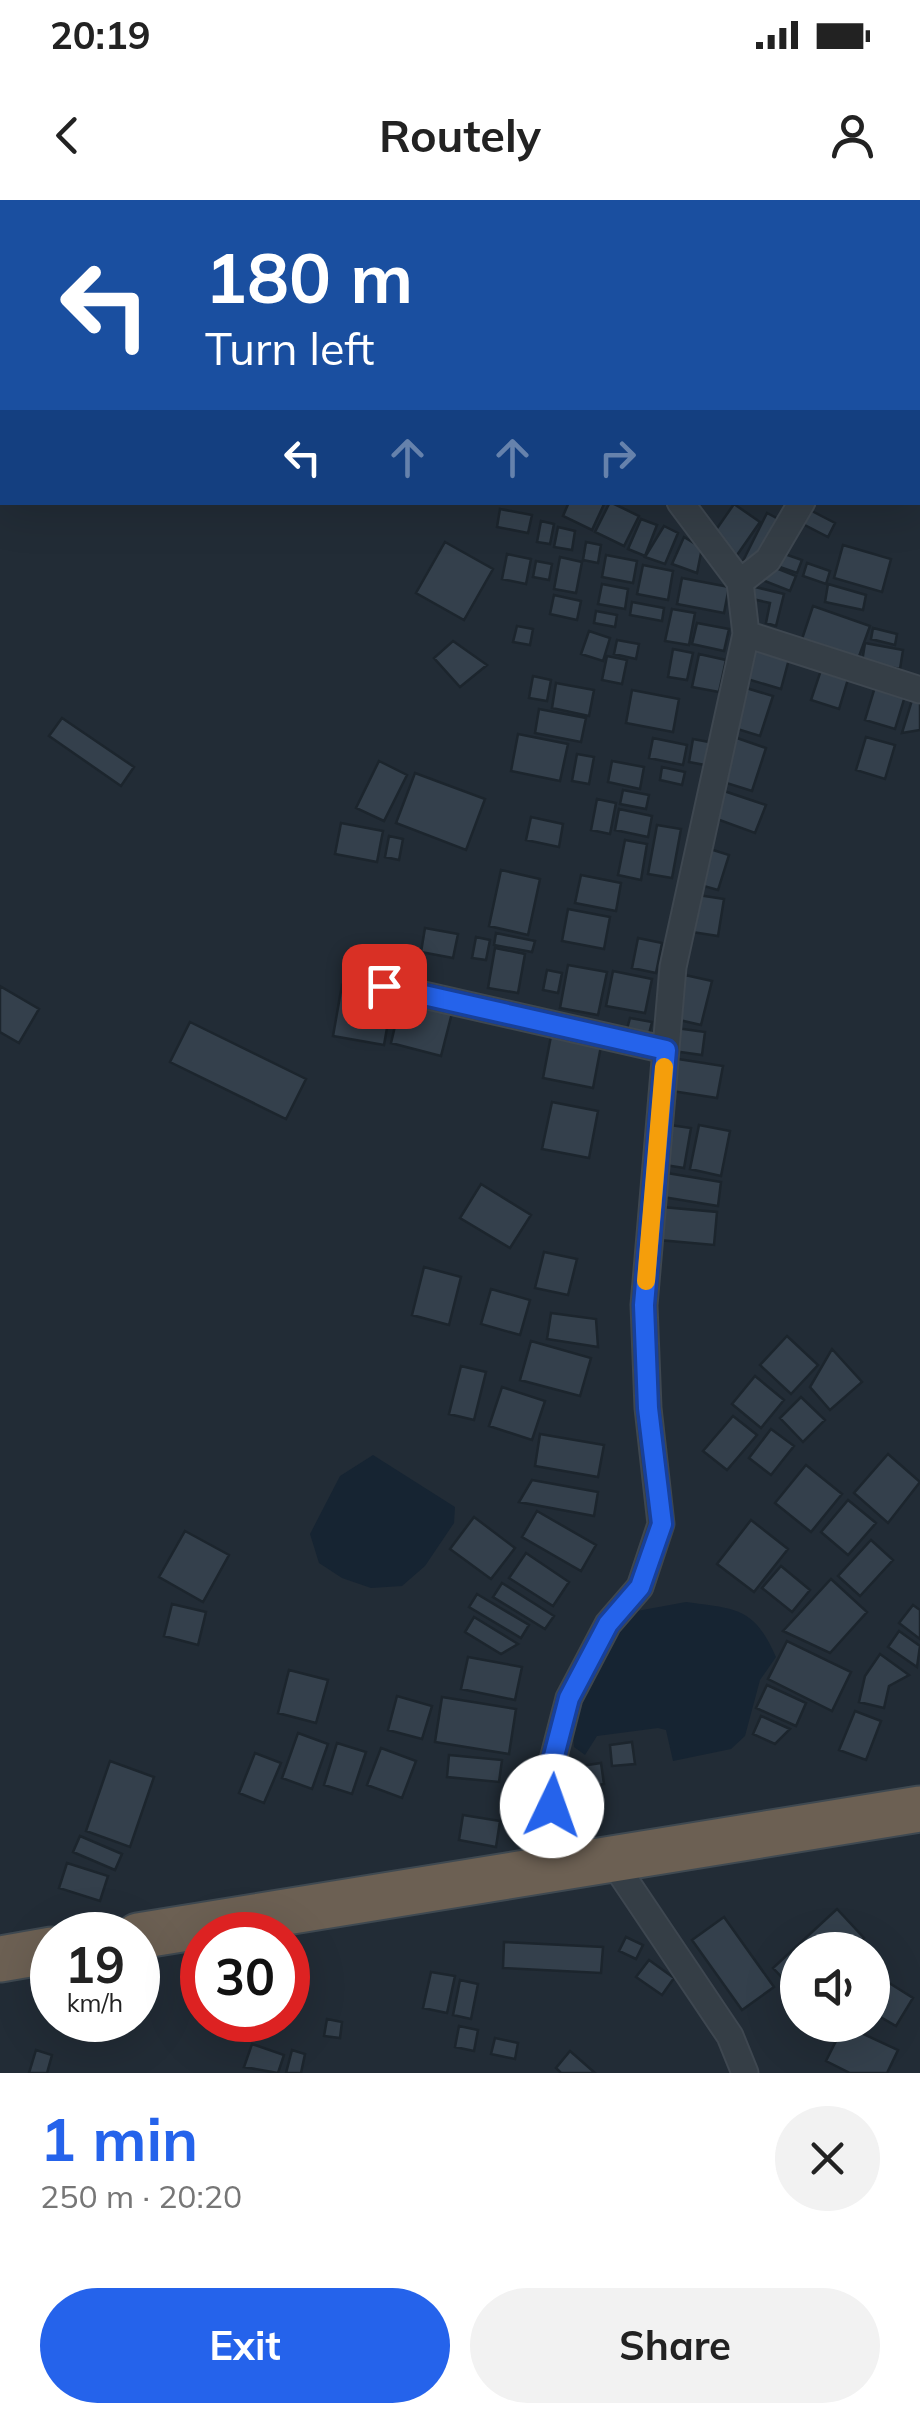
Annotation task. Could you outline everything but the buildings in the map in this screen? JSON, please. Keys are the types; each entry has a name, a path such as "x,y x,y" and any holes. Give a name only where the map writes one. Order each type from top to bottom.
{"highway":[{"path":"160,1932 920,1808"},
{"path":"0,1959 30,1954"}],"street":[{"path":"557,1868 549,1775 569,1698 608,1624 640,1587 662,1524 648,1408 644,1305 673,967 746,634 740,582 682,505"},
{"path":"740,582 768,560 800,505"},
{"path":"746,634 920,690"},
{"path":"384,986 666,1050"},
{"path":"611,1859 730,2036 745,2073"}],"water":[{"path":"373,1455 455,1507 454,1523 425,1566 402,1586 371,1588 342,1578 319,1563 310,1534 340,1476"},
{"path":"686,1602 742,1613 760,1628 776,1657 760,1680 745,1736 731,1749 673,1761 666,1730 658,1728 597,1736 585,1755 574,1747 571,1709 607,1638 637,1611"}],"slow traffic":[{"path":"646,1281 664,1067"}],"route":[{"path":"384,986 666,1050 644,1305 648,1408 662,1524 640,1587 608,1624 569,1698 549,1775 552,1806"}]}
